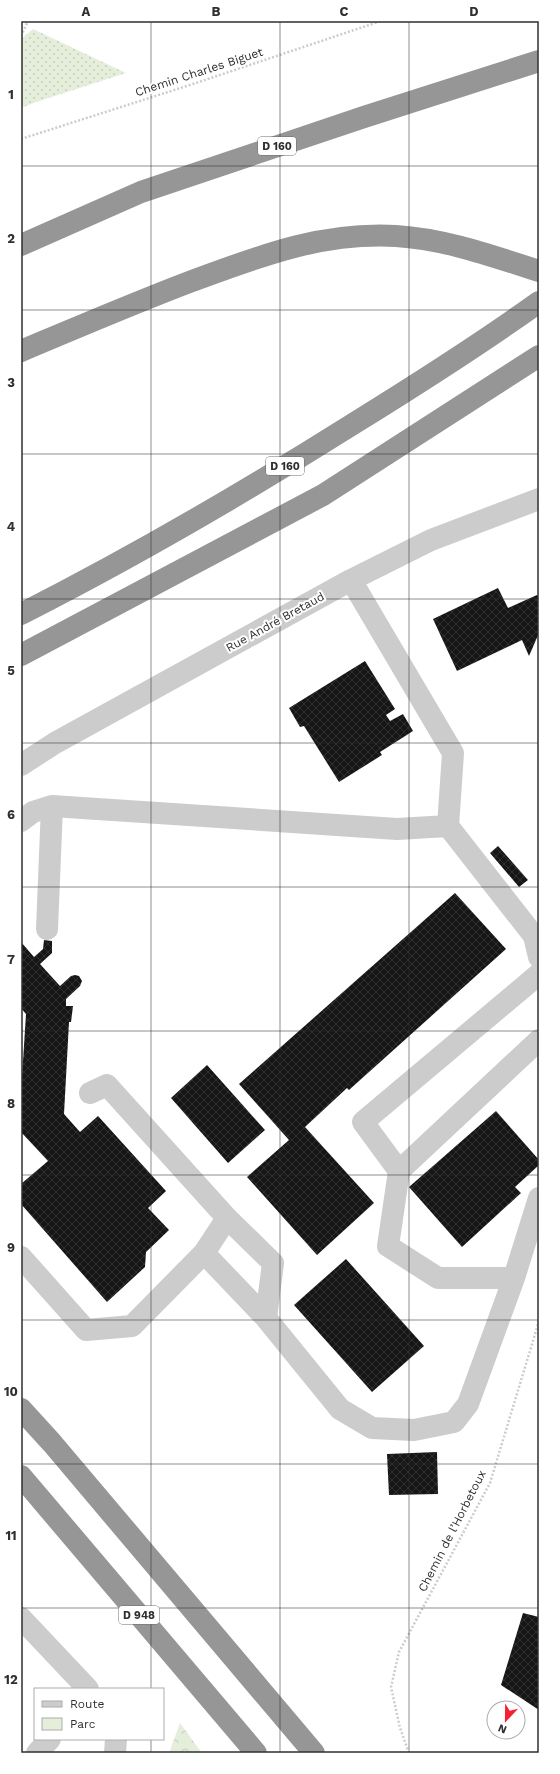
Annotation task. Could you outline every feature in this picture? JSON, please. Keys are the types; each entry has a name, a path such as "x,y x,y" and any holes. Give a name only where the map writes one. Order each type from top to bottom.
{"highway":[{"name":"D 160","path":"21,245 140,192 364,117 539,61"},
{"path":"21,350 159,294 257,257 298,244 350,236 396,236 442,242 539,271"},
{"name":"D 160","path":"21,614 74,587 174,532 300,458 424,380 539,302"},
{"path":"21,655 323,495 539,356"},
{"path":"21,1409 52,1443 314,1753"},
{"name":"D 948","path":"21,1476 256,1753"}],"street":[{"name":"Rue André Bretaud","path":"21,765 55,743 350,580 431,540 539,500"},
{"path":"350,580 453,753 448,826 534,936 539,957"},
{"path":"21,821 33,812 52,806 397,829 448,826"},
{"path":"47,929 52,806"},
{"path":"399,1171 363,1122 539,974"},
{"path":"514,1278 438,1278 388,1246 399,1171 539,1040"},
{"path":"90,1094 107,1085 227,1218 273,1263 266,1318"},
{"path":"204,1253 266,1318 340,1409 372,1428 414,1430 454,1422 468,1404 514,1278 539,1198"},
{"path":"21,1257 86,1330 132,1326 204,1253 227,1218"},
{"path":"21,1618 87,1688"},
{"path":"37,1753 49,1740"},
{"path":"115,1753 116,1740"}],"path":[{"path":"21,36 28,21"},
{"name":"Chemin Charles Biguet","path":"21,138 194,84 381,21"},
{"name":"Chemin de l’Horbetoux","path":"409,1753 400,1728 391,1687 400,1652 490,1483 539,1321"}],"green space":[{"path":"33,29 126,73 21,108 21,39"},
{"path":"180,1723 202,1753 169,1753"}],"building":[{"path":"498,588 508,608 537,595 539,597 539,633 529,656 522,640 457,671 433,619"},
{"path":"365,661 395,709 386,715 390,721 403,714 413,731 380,752 382,755 339,782 304,726 300,727 289,708"},
{"path":"498,846 528,880 519,887 490,853"},
{"path":"455,893 506,949 349,1090 347,1088 305,1127 374,1203 317,1255 247,1177 289,1140 239,1084"},
{"path":"44,940 52,941 52,953 40,964 60,986 71,976 75,975 79,976 82,981 80,986 66,999 66,1006 73,1006 71,1022 69,1022 64,1114 80,1132 98,1116 166,1191 148,1208 169,1230 146,1252 145,1267 107,1302 21,1204 21,1184 48,1161 21,1132 21,1093 26,1014 21,1008 21,942 34,957 43,949"},
{"path":"207,1065 265,1130 228,1163 171,1098"},
{"path":"496,1111 539,1160 539,1165 515,1187 521,1193 462,1247 409,1187"},
{"path":"346,1259 424,1346 372,1392 294,1305"},
{"path":"437,1452 438,1494 389,1495 387,1454"},
{"path":"523,1613 539,1617 539,1710 526,1700 501,1685"}]}
